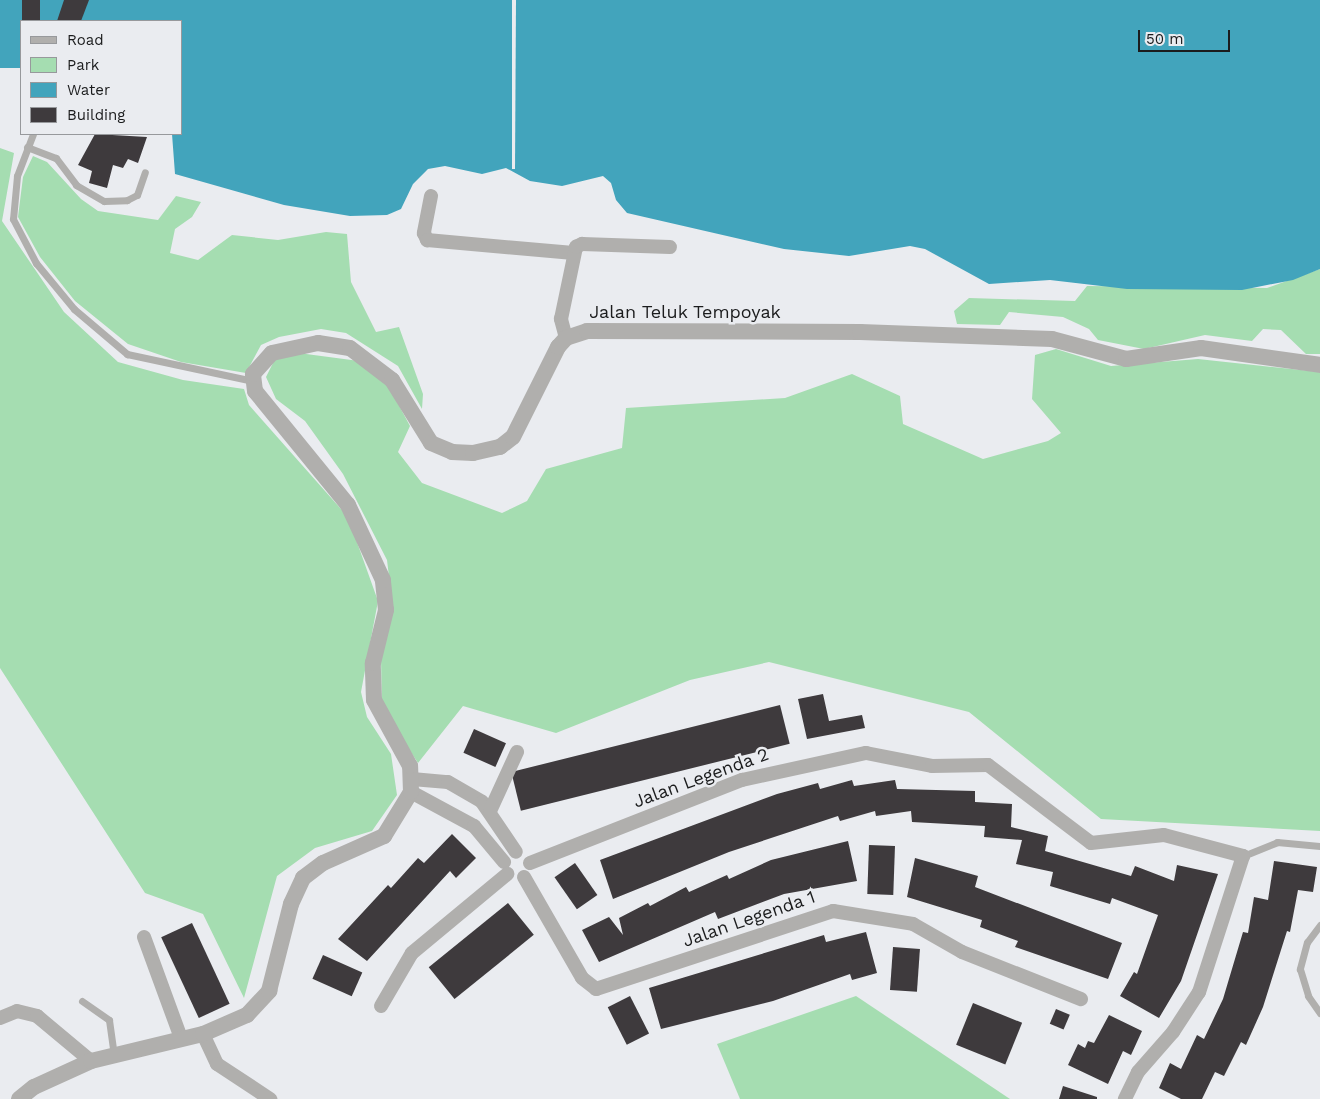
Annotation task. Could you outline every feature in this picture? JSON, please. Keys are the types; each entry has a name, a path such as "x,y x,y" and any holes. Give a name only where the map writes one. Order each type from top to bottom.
{"street":[{"path":"430,196 424,233 427,240 572,253"},
{"path":"412,786 448,782 490,811 516,852 530,863 524,877 506,868 474,826 412,786 403,752 374,700 373,663 386,595 364,532 320,466 261,401 253,381 263,359 284,348 318,343 350,348 392,380 431,442 452,452 482,452 513,437 566,338 560,319 572,253 582,244 670,248"},
{"name":"Jalan Teluk Tempoyak","path":"566,338 587,331 860,332 1052,339 1126,358 1201,348 1320,365"},
{"path":"490,811 517,752"},
{"name":"Jalan Legenda 2","path":"530,863 742,780 866,753 932,766 988,765 1091,843 1164,835 1243,856"},
{"path":"19,1099 34,1087 91,1061 180,1038 203,1034 247,1014 269,991 291,904 303,878 323,863 384,836 412,786"},
{"path":"381,1006 412,953 506,868 516,852"},
{"path":"1124,1099 1138,1072 1173,1032 1199,992 1243,856"},
{"name":"Jalan Legenda 1","path":"524,877 582,978 596,989 833,911 913,924 962,952 1081,999"},
{"path":"144,937 180,1038"},
{"path":"0,1018 17,1011 37,1016 91,1061"},
{"path":"203,1034 217,1064 270,1099"}],"lane":[{"path":"33,135 17,176 13,219 36,263 74,309 127,354 253,381"},
{"path":"27,147 56,158 76,185 104,201 127,200 136,194 145,172"},
{"path":"1243,856 1276,842 1320,846"},
{"path":"1320,925 1307,942 1300,969 1308,996 1320,1013"},
{"path":"82,1001 108,1020 114,1054"}],"green space":[{"path":"0,148 14,153 2,221 64,312 118,362 183,380 244,389 249,405 348,517 378,601 361,692 367,717 391,754 397,795 372,831 315,848 277,876 244,998 203,914 145,893 0,668"},
{"path":"33,156 47,162 81,199 98,211 158,220 176,196 201,202 192,217 175,229 170,253 198,260 232,235 278,240 326,232 347,234 351,282 376,332 399,327 423,394 422,409 398,366 346,333 321,329 279,337 261,345 246,373 181,362 128,344 75,301 40,257 18,217 23,177"},
{"path":"1320,269 1320,354 1306,354 1281,330 1263,329 1252,341 1205,335 1144,349 1098,340 1089,329 1063,317 1009,312 1000,325 957,324 954,311 969,298 1075,301 1087,286 1267,288"},
{"path":"1056,349 1111,366 1198,359 1320,372 1320,831 1101,819 969,712 769,662 690,680 556,733 463,706 418,763 382,708 381,660 393,610 387,560 343,474 305,421 276,399 266,377 274,361 291,352 359,361 389,387 410,426 398,452 422,483 502,513 527,501 546,469 622,448 626,408 785,398 852,374 900,396 903,424 983,459 1048,441 1061,433 1032,399 1035,355"},
{"path":"856,996 1010,1099 740,1099 717,1044"}],"water":[{"path":"0,0 1320,0 1320,269 1293,280 1242,290 1127,289 1050,280 989,284 925,249 910,246 849,256 784,249 627,213 616,200 611,183 603,176 562,186 530,181 506,168 482,174 445,166 428,169 413,184 401,209 387,215 350,216 284,205 175,174 172,135 182,135 182,20 20,20 20,68 0,68"}],"pier":[{"path":"512,0 516,0 515,169 512,169"}],"building":[{"path":"22,0 40,0 40,20 22,20"},
{"path":"64,0 89,0 81,20 57,20"},
{"path":"94,135 147,137 138,163 128,159 123,168 113,165 107,188 89,183 92,171 78,165"},
{"path":"823,694 829,721 862,715 865,728 807,739 798,699"},
{"path":"780,705 790,744 521,811 511,772"},
{"path":"474,729 506,743 495,767 463,753"},
{"path":"852,780 854,786 895,780 897,789 975,791 975,802 1012,804 1011,827 1048,836 1045,851 1131,876 1135,866 1174,881 1177,865 1218,874 1181,981 1159,1018 1120,996 1134,972 1137,974 1158,915 1112,898 1110,904 1050,886 1053,872 1016,864 1022,840 984,837 985,826 912,822 911,811 876,816 875,811 840,821 838,816 729,852 613,899 600,860 777,794 818,783 820,789"},
{"path":"452,834 476,858 456,878 450,871 367,961 338,939 388,885 391,888 418,858 424,863"},
{"path":"848,841 857,881 784,894 718,919 715,912 599,962 582,930 609,917 623,935 619,918 648,903 650,906 686,887 689,892 727,875 729,879 771,860"},
{"path":"869,845 895,846 893,895 867,894"},
{"path":"915,858 978,876 975,887 1122,943 1108,979 1015,947 1018,941 980,927 982,920 907,897"},
{"path":"1274,861 1317,867 1313,892 1298,890 1290,932 1287,931 1263,1007 1246,1045 1241,1042 1224,1076 1215,1072 1202,1099 1181,1099 1159,1088 1170,1063 1181,1069 1197,1035 1204,1039 1223,999 1243,932 1248,933 1254,897 1268,900"},
{"path":"575,863 597,895 577,909 555,877"},
{"path":"508,903 534,935 455,999 429,967"},
{"path":"192,923 230,1004 199,1018 161,937"},
{"path":"866,932 877,973 852,980 850,974 773,1001 661,1029 649,988 824,935 826,942"},
{"path":"893,947 920,949 917,992 890,990"},
{"path":"323,955 362,972 352,996 312,979"},
{"path":"630,996 649,1033 627,1045 608,1007"},
{"path":"973,1003 1022,1023 1005,1065 956,1045"},
{"path":"1056,1009 1070,1015 1064,1030 1050,1024"},
{"path":"1109,1015 1142,1031 1131,1055 1123,1051 1108,1084 1068,1065 1078,1044 1085,1048 1088,1041 1094,1043"},
{"path":"1063,1086 1097,1097 1097,1099 1059,1099"}]}
